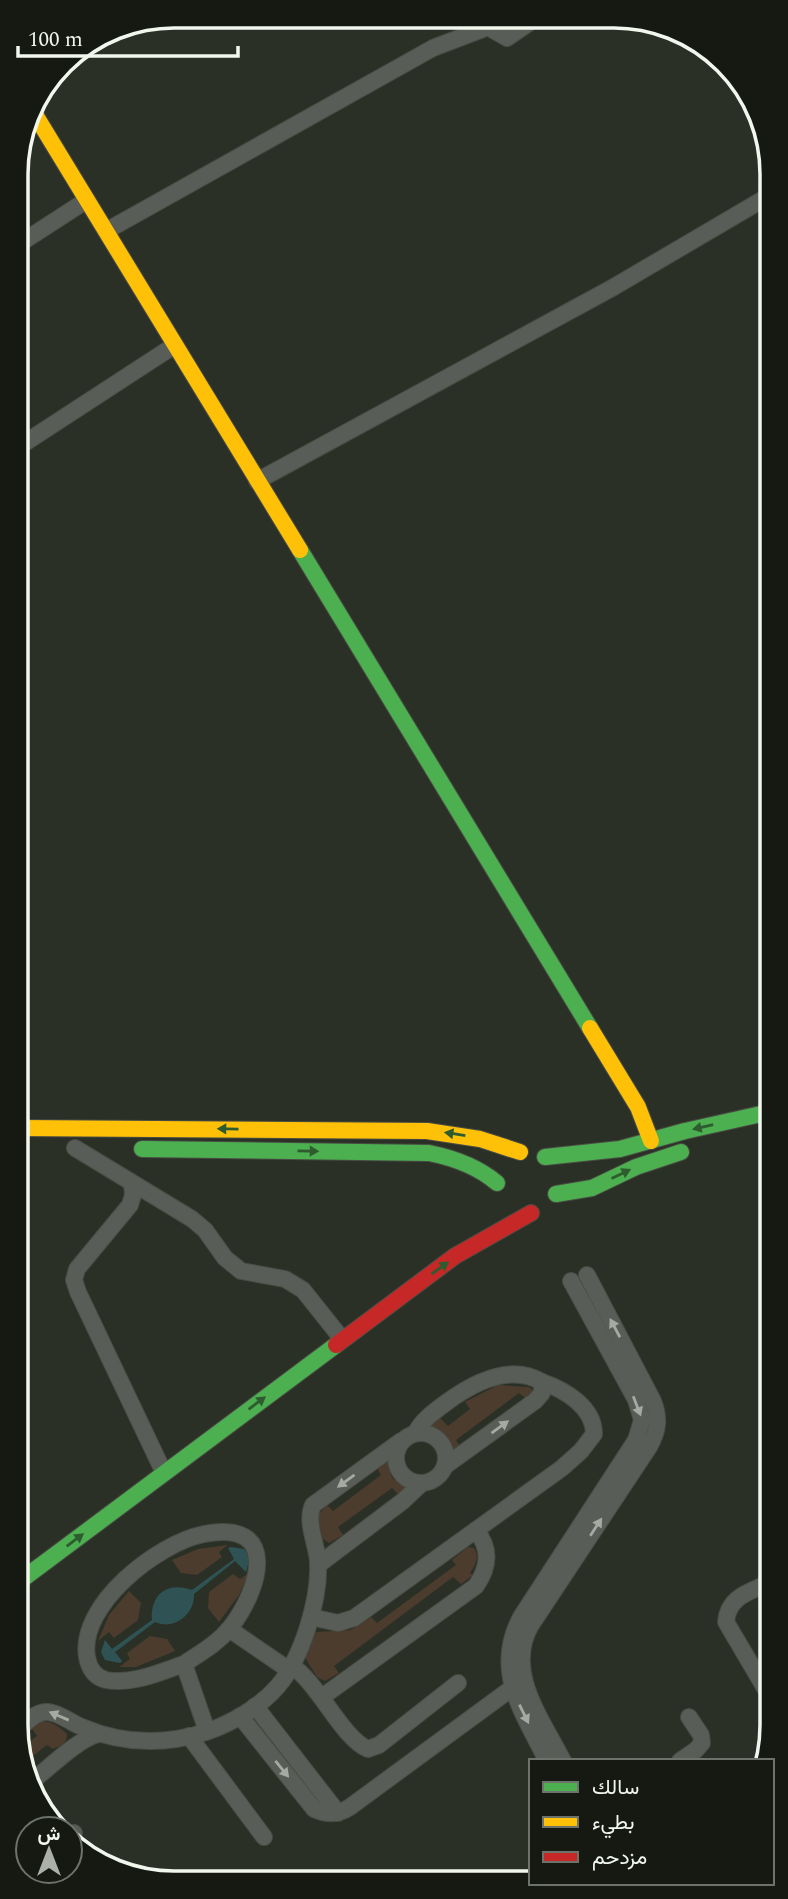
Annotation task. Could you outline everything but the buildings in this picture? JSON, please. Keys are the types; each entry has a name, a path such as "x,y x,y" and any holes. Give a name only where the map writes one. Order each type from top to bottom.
{"main road":[{"path":"38,120 638,1107 651,1141"},
{"path":"554,1174 601,1152 760,1114"},
{"path":"28,1128 427,1131 480,1139 506,1178 514,1210 531,1213"},
{"path":"68,1148 101,1148"},
{"path":"506,1178 529,1152 554,1174 592,1188 648,1162 696,1148"},
{"path":"128,1149 429,1153 459,1160 489,1176 506,1178"},
{"path":"28,1575 455,1256 546,1207 554,1174"}],"street":[{"path":"106,232 433,48 485,28"},
{"path":"490,28 507,38 522,28"},
{"path":"28,238 87,200"},
{"path":"257,481 612,288 760,201"},
{"path":"28,441 175,345"},
{"path":"68,1148 192,1219 205,1230 225,1258 241,1271 285,1279 303,1290 342,1339"},
{"path":"132,1183 130,1205 77,1269 74,1280 164,1473"},
{"path":"546,1759 512,1688 508,1664 511,1640 515,1628 636,1440 642,1420 636,1400 579,1278 653,1401 658,1425 649,1447 531,1625 523,1643 520,1663 524,1682 561,1759"},
{"path":"28,1721 36,1714 48,1712 99,1734 124,1740 147,1741 189,1736 240,1716 278,1686 290,1667 311,1617 318,1565 310,1517 313,1505 416,1432 434,1411 477,1382 503,1375 524,1376 561,1389 580,1405 592,1420 594,1434 581,1451 562,1468 354,1618 338,1623 311,1617"},
{"path":"318,1565 403,1501 422,1483 436,1478 444,1466 458,1459 535,1401 542,1393 542,1382"},
{"path":"416,1432 431,1434 442,1444 445,1451 444,1466"},
{"path":"401,1441 395,1454 398,1469 408,1480 422,1483"},
{"path":"322,1697 476,1586 485,1569 487,1553 486,1545 476,1530"},
{"path":"226,1533 246,1537 253,1545 257,1557 256,1577 249,1600 229,1629 212,1646 184,1664 137,1679 107,1680 96,1676 89,1666 86,1653 92,1624 114,1590 157,1553 204,1534 226,1533"},
{"path":"760,1588 736,1600 727,1610 726,1622 760,1680"},
{"path":"229,1629 290,1667 303,1672 361,1746 373,1748 458,1683"},
{"path":"184,1664 206,1731"},
{"path":"240,1716 314,1809 327,1814 338,1813 350,1807 512,1688"},
{"path":"255,1706 338,1813"},
{"path":"683,1759 702,1743 701,1735 689,1717"},
{"path":"38,1777 81,1741 99,1734"},
{"path":"189,1736 264,1837"}],"shaded area":[{"path":"498,1385 529,1387 533,1390 525,1398 519,1393 456,1440 461,1448 452,1454 445,1438 430,1427 440,1418 448,1426 470,1409 465,1402"},
{"path":"387,1460 392,1478 407,1487 398,1494 392,1488 338,1527 343,1535 329,1543 323,1539 317,1516 327,1505 333,1511 381,1475 377,1468"},
{"path":"228,1545 219,1552 222,1557 197,1575 181,1573 172,1560 198,1549"},
{"path":"468,1547 474,1548 477,1555 470,1573 473,1575 461,1584 453,1577 334,1666 339,1673 325,1681 317,1677 304,1656 316,1632 350,1630 371,1617 377,1623 456,1565 452,1560"},
{"path":"249,1573 239,1595 219,1622 208,1608 209,1592 233,1574 240,1579"},
{"path":"129,1591 141,1603 138,1620 114,1638 109,1632 98,1641 109,1615"},
{"path":"150,1636 167,1639 175,1651 136,1667 119,1667 130,1659 127,1653"},
{"path":"38,1721 46,1721 67,1734 66,1740 53,1749 47,1745 32,1757 29,1742 37,1736 31,1727"}],"water":[{"path":"228,1548 244,1549 246,1552 246,1572 235,1561 194,1594 191,1608 182,1619 169,1624 155,1622 115,1652 122,1661 120,1663 105,1660 101,1652 105,1640 112,1649 152,1620 154,1603 162,1592 175,1587 192,1590 234,1559"}],"traffic: fast":[{"path":"300,550 590,1028"},
{"path":"545,1157 620,1149 760,1114"},
{"path":"142,1149 429,1153 465,1164 497,1183"},
{"path":"556,1194 592,1188 636,1167 681,1152"},
{"path":"28,1575 336,1345"}],"traffic: slow":[{"path":"38,120 300,550"},
{"path":"590,1028 638,1107 651,1141"},
{"path":"28,1128 427,1131 480,1139 520,1152"}],"traffic: jam":[{"path":"336,1345 455,1256 531,1213"}]}
